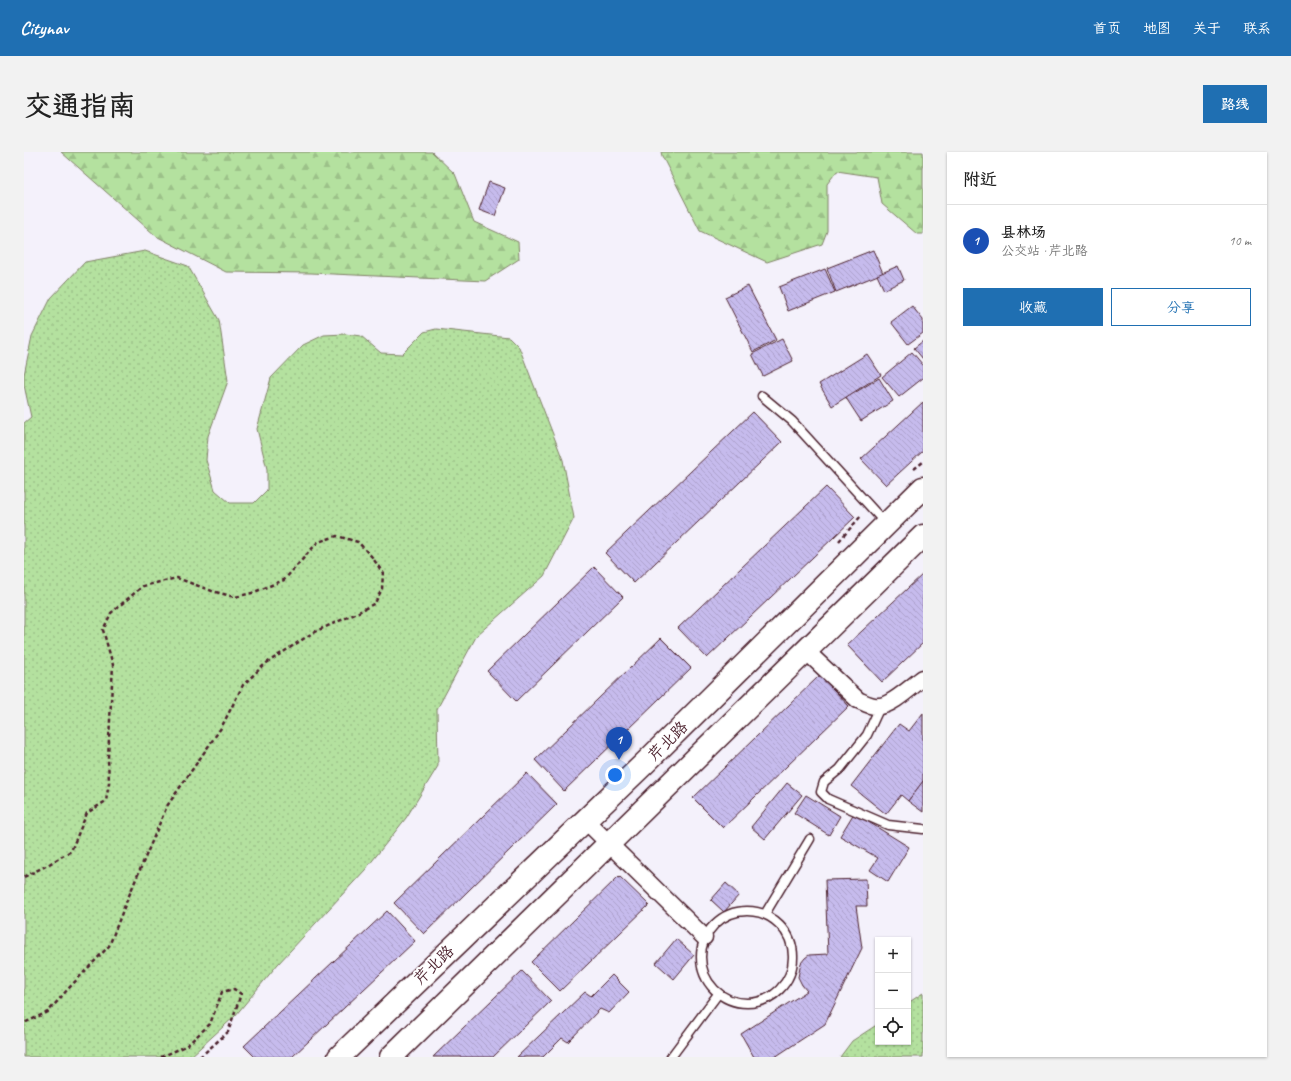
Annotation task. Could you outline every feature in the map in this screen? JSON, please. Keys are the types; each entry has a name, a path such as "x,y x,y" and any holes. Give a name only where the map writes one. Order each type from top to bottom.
{"main road":[{"name":"芹北路","path":"339,1057 653,756 923,488"},
{"name":"芹北路","path":"391,1057 923,536"}],"street":[{"path":"806,651 858,700 869,705 880,707 892,703 923,678"},
{"path":"585,820 704,937"}],"lane":[{"path":"762,396 792,421 886,524"},
{"path":"880,707 867,735 840,769 824,782 821,792 828,799 888,825 923,829"},
{"path":"765,914 810,839"},
{"path":"751,911 765,914 778,922 787,933 792,946 793,960 790,974 783,987 772,996 759,1002 745,1004 731,1001 718,994 707,983 701,968 700,952 704,937 713,925 724,916 737,912 751,911"},
{"path":"671,1057 718,994"}],"path":[{"path":"24,876 46,866 71,851 87,813 106,800 109,783 108,756 113,665 103,630 112,613 143,586 177,578 212,591 235,597 252,593 284,580 318,542 337,536 358,542 372,557 383,573 382,589 375,603 314,632 265,664 243,685 220,728 167,806 109,946 48,1012 24,1023"},
{"path":"161,1057 186,1046 210,1024 222,992 234,989 241,994 228,1032 200,1057"}],"green space":[{"path":"61,152 432,152 455,174 474,222 518,242 519,259 485,281 311,273 226,272 156,236"},
{"path":"661,152 923,152 923,234 917,234 882,204 877,177 837,171 827,184 827,231 822,244 767,262 700,231"},
{"path":"145,251 188,266 219,320 228,381 208,436 206,460 215,490 230,503 254,503 267,490 267,469 257,429 271,378 303,345 324,335 345,334 361,336 381,353 402,354 424,332 436,329 509,337 519,347 563,460 574,518 544,576 477,635 437,709 438,766 406,818 365,870 278,964 235,1016 190,1057 24,1057 24,423 31,417 24,385 24,375 32,336 51,298 85,262"},
{"path":"923,993 923,1057 840,1057 852,1041 875,1026 875,1045 911,1045 911,1001"}],"building":[{"path":"489,182 505,188 495,216 479,210"},
{"path":"873,250 883,273 836,292 827,268"},
{"path":"898,266 904,280 884,290 877,275"},
{"path":"825,269 835,292 788,311 779,287"},
{"path":"748,286 776,340 753,352 725,297"},
{"path":"912,306 923,320 923,333 908,344 891,322"},
{"path":"782,339 793,361 763,376 752,354"},
{"path":"923,341 923,359 914,348"},
{"path":"912,352 923,365 923,378 899,397 882,377"},
{"path":"867,354 881,375 832,406 819,384"},
{"path":"879,378 893,401 861,421 846,398"},
{"path":"923,402 923,451 886,485 861,459"},
{"path":"753,412 782,442 634,583 605,553"},
{"path":"826,487 855,517 707,658 678,628"},
{"path":"594,567 623,597 516,701 487,671"},
{"path":"923,574 923,643 882,682 847,645"},
{"path":"661,638 691,668 564,791 535,760"},
{"path":"820,675 849,706 723,828 693,798"},
{"path":"923,713 923,782 908,801 901,795 886,814 851,786 899,724 909,731"},
{"path":"527,773 557,804 424,934 394,903"},
{"path":"923,781 923,812 908,801"},
{"path":"787,783 802,795 765,839 751,827"},
{"path":"806,795 840,816 829,835 794,813"},
{"path":"854,813 909,847 888,882 870,870 878,858 840,836"},
{"path":"619,876 649,905 560,991 531,962"},
{"path":"866,879 867,906 856,906 862,948 825,1024 775,1057 754,1057 741,1034 807,991 798,977 801,963 809,955 828,954 825,880"},
{"path":"726,883 739,895 724,912 711,900"},
{"path":"387,911 415,941 292,1057 255,1057 244,1046"},
{"path":"676,939 694,955 674,979 656,963"},
{"path":"522,971 551,1001 493,1057 433,1057"},
{"path":"612,975 629,992 609,1013 600,1009 568,1042 562,1038 543,1057 517,1057 585,992 591,996"}],"place":[{"name":"县林场","path":"619,760"}]}
